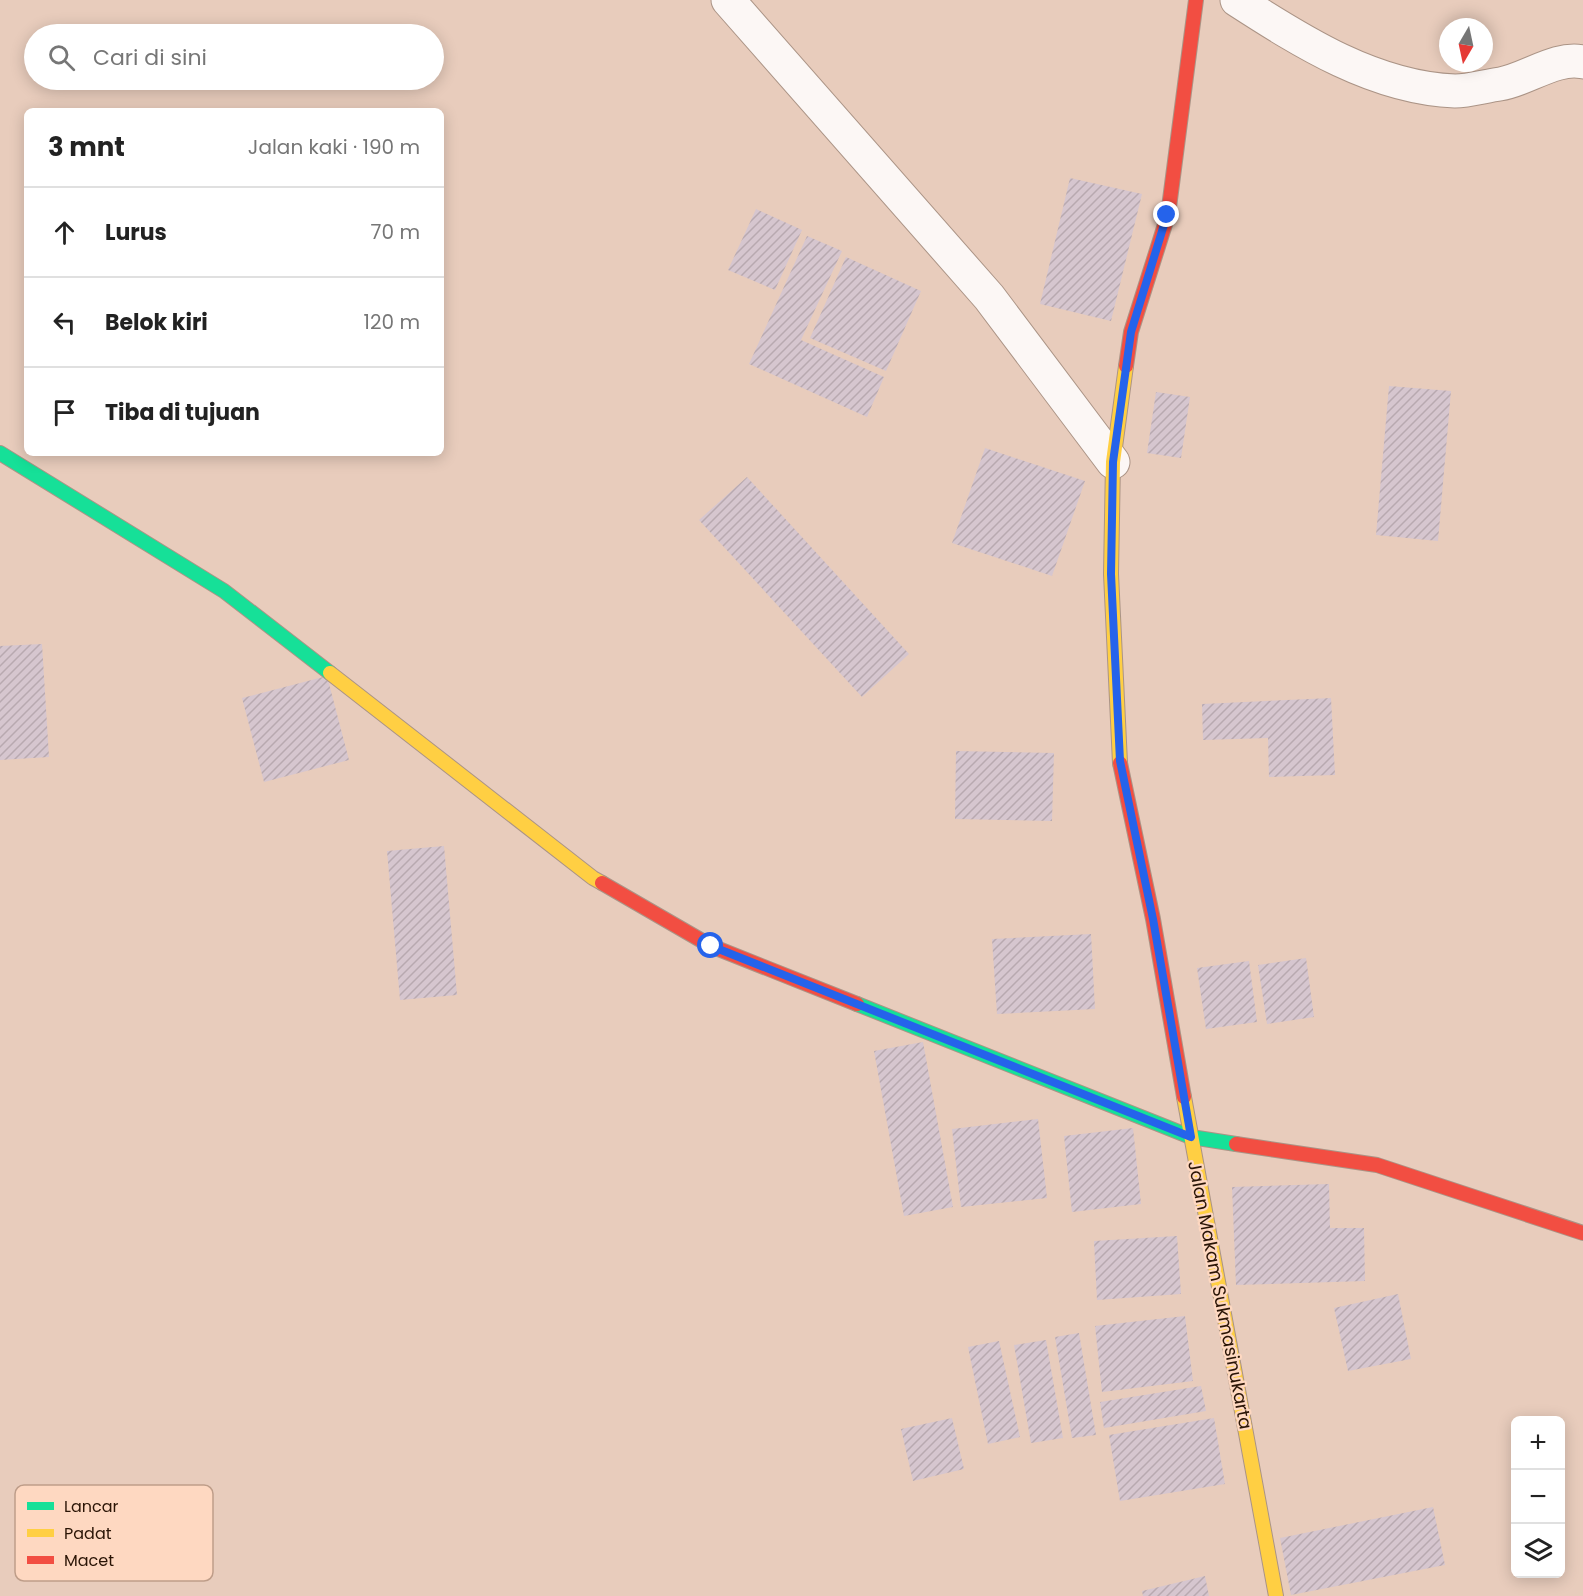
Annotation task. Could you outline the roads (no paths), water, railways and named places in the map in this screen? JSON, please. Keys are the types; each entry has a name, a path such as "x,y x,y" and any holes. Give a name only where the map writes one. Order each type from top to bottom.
{"street":[{"path":"728,0 989,297 1113,462"},
{"name":"Jalan Makam Sukmasinukarta","path":"1196,0 1167,215 1131,332 1113,462 1111,574 1120,761 1153,919 1276,1596"},
{"path":"1237,0 1298,39 1368,72 1407,85 1456,91 1505,84 1551,66 1576,60 1583,62"},
{"path":"0,453 224,591 593,878 711,946 1191,1137 1377,1165 1583,1233"}]}
